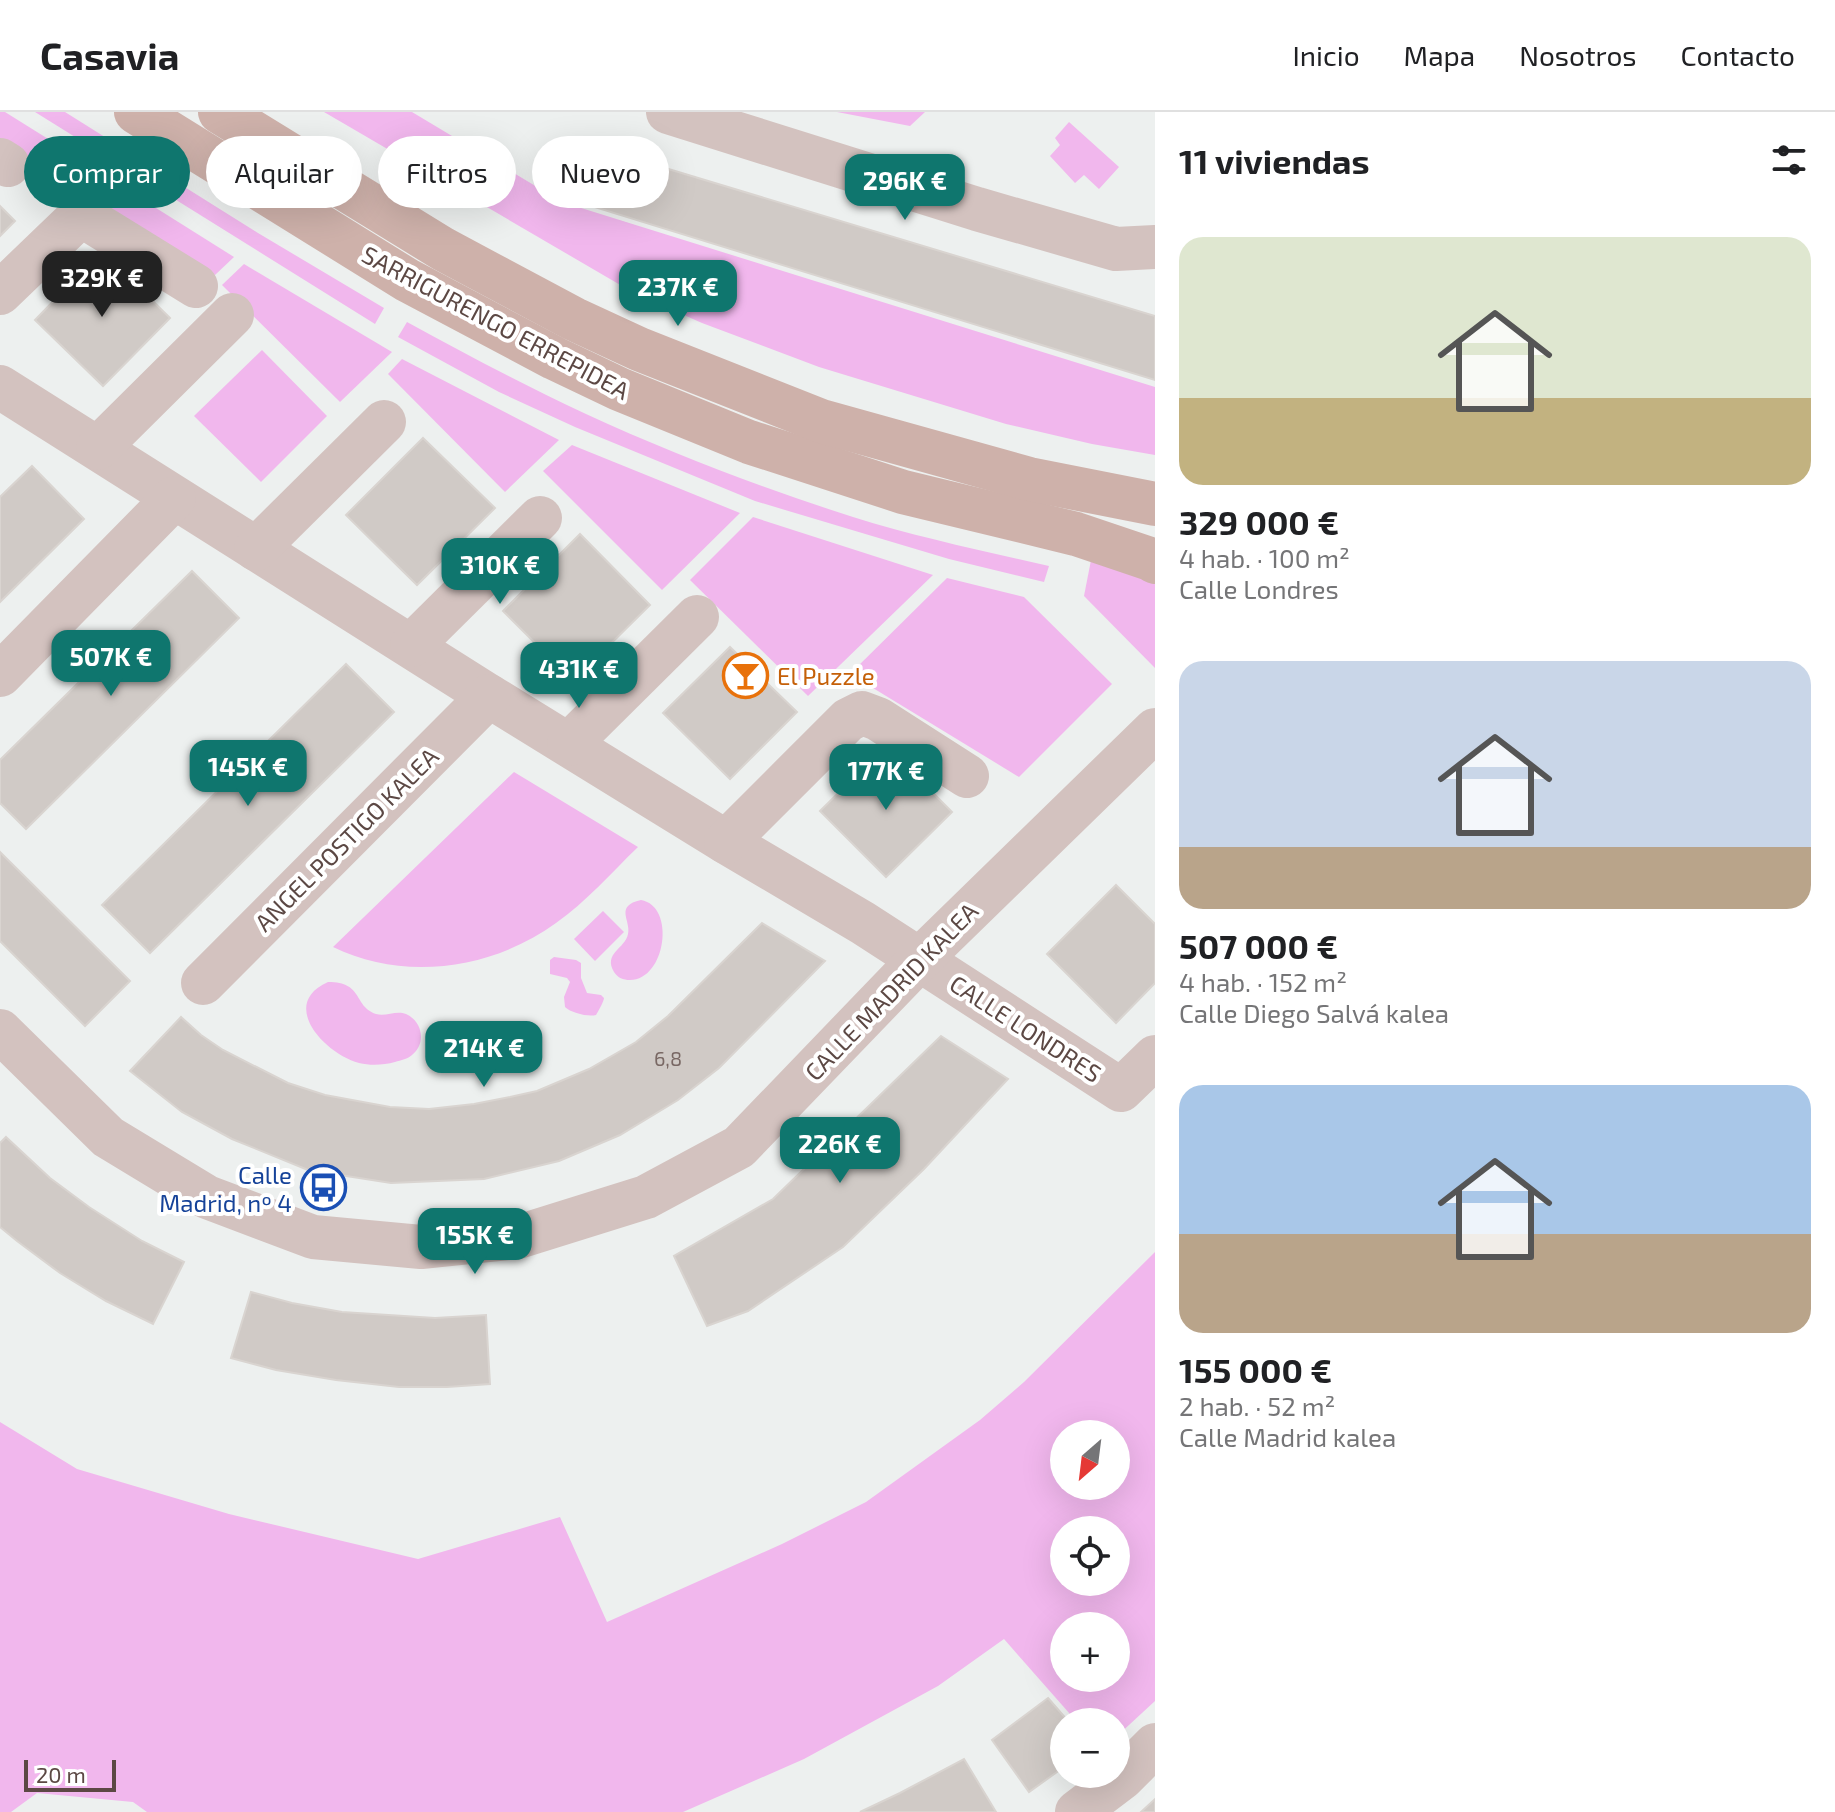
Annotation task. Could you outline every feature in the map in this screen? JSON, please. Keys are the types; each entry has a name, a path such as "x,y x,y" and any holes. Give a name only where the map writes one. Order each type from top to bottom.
{"main road":[{"name":"SARRIGURENGO ERREPIDEA","path":"136,112 407,280 619,389 749,442 903,492 1076,534 1155,562"},
{"name":"SARRIGURENGO ERREPIDEA","path":"220,112 443,249 574,319 639,349 821,421 1029,479 1155,504"}],"street":[{"path":"668,112 1116,249 1155,247"},
{"path":"0,293 81,215 196,286"},
{"path":"98,448 232,315"},
{"name":"CALLE LONDRES","path":"0,387 489,696 863,923 1121,1090 1155,1057"},
{"path":"256,549 384,422"},
{"path":"0,675 174,498"},
{"path":"412,645 540,518"},
{"path":"569,744 697,617"},
{"name":"ANGEL POSTIGO KALEA","path":"203,983 489,696"},
{"path":"726,842 848,720 862,713 878,719 967,776"},
{"name":"CALLE MADRID KALEA","path":"0,1031 108,1137 207,1197 313,1237 421,1247 518,1237 646,1197 739,1147 919,960 1155,730"},
{"path":"1077,1812 1122,1778 1155,1745"}],"shaded area":[{"path":"0,112 5,112 43,136 24,136 24,157 0,142"},
{"path":"35,112 65,112 103,136 73,136"},
{"path":"324,112 412,112 452,136 378,136 378,144"},
{"path":"837,112 925,112 910,126"},
{"path":"1069,122 1119,167 1099,189 1084,175 1075,183 1050,156 1060,145 1055,138"},
{"path":"516,174 532,184 532,208 581,208 1155,387 1155,455 1006,424 819,367 702,323 634,293 488,208 516,208"},
{"path":"190,190 206,200 206,208 218,208 384,308 375,324 189,208"},
{"path":"111,208 156,208 234,257 215,275"},
{"path":"244,264 392,352 340,402 222,285"},
{"path":"407,322 563,403 685,457 853,517 1049,566 1044,582 949,559 755,501 575,427 499,392 398,337"},
{"path":"262,350 327,416 261,482 194,416"},
{"path":"402,359 559,440 505,492 388,374"},
{"path":"572,445 740,513 662,590 543,471"},
{"path":"753,517 933,575 808,696 690,580"},
{"path":"1092,555 1155,584 1155,668 1084,596"},
{"path":"947,578 1024,597 1112,684 1019,777 850,674"},
{"path":"514,772 638,847 567,915 531,939 505,951 476,960 418,967 360,958 333,947"},
{"path":"641,900 652,905 659,915 662,942 652,968 642,977 625,980 614,972 611,960 628,934 628,906"},
{"path":"603,911 624,932 595,961 574,939"},
{"path":"554,957 581,963 581,978 587,993 604,998 596,1015 580,1014 565,1007 564,997 570,982 567,978 550,974 550,960"},
{"path":"328,982 339,983 353,990 364,1006 376,1014 402,1013 411,1017 421,1033 417,1050 404,1059 373,1065 359,1063 333,1050 312,1027 307,1015 307,1003 314,991"},
{"path":"1155,1252 1155,1701 1130,1724 1130,1708 1065,1708 1051,1692 1130,1692 1130,1612 1050,1612 1050,1691 1004,1639 938,1686 804,1759 683,1812 147,1812 133,1802 37,1793 11,1812 0,1812 0,1422 77,1469 229,1514 418,1559 560,1517 607,1622 782,1544 866,1502 980,1420 1024,1382"}],"building":[{"path":"669,169 1155,316 1155,380 598,208 669,208"},
{"path":"0,206 15,221 0,236"},
{"path":"102,251 170,318 103,386 35,320"},
{"path":"423,438 495,508 417,585 346,515"},
{"path":"32,466 84,519 0,602 0,497"},
{"path":"580,534 650,605 573,681 503,611"},
{"path":"192,571 239,618 26,829 0,803 0,760"},
{"path":"730,647 797,712 730,779 663,713"},
{"path":"346,664 394,712 150,953 102,905"},
{"path":"886,746 952,812 886,877 820,811"},
{"path":"0,852 130,981 85,1026 0,941"},
{"path":"1116,885 1155,924 1155,983 1116,1023 1047,954"},
{"path":"762,923 825,961 719,1068 678,1100 620,1135 559,1161 484,1179 391,1183 308,1170 232,1139 182,1112 130,1071 181,1017 223,1050 288,1083 325,1095 390,1107 429,1109 474,1104 537,1091 589,1069 636,1042 668,1016"},
{"path":"941,1036 1008,1079 924,1169 843,1247 748,1311 707,1326 674,1256 773,1199"},
{"path":"6,1137 50,1178 89,1207 142,1241 184,1262 153,1324 106,1301 60,1273 0,1227 0,1143"},
{"path":"251,1292 342,1312 435,1318 486,1315 490,1384 399,1387 276,1370 231,1358"},
{"path":"1048,1698 1057,1708 1050,1708 1050,1777 1029,1792 992,1740"},
{"path":"964,1759 996,1812 860,1812 900,1793"},
{"path":"1155,1799 1155,1812 1141,1812"}],"place":[{"name":"El Puzzle","path":"746,675"},
{"name":"Calle Madrid, nº 4","path":"323,1188"}]}
